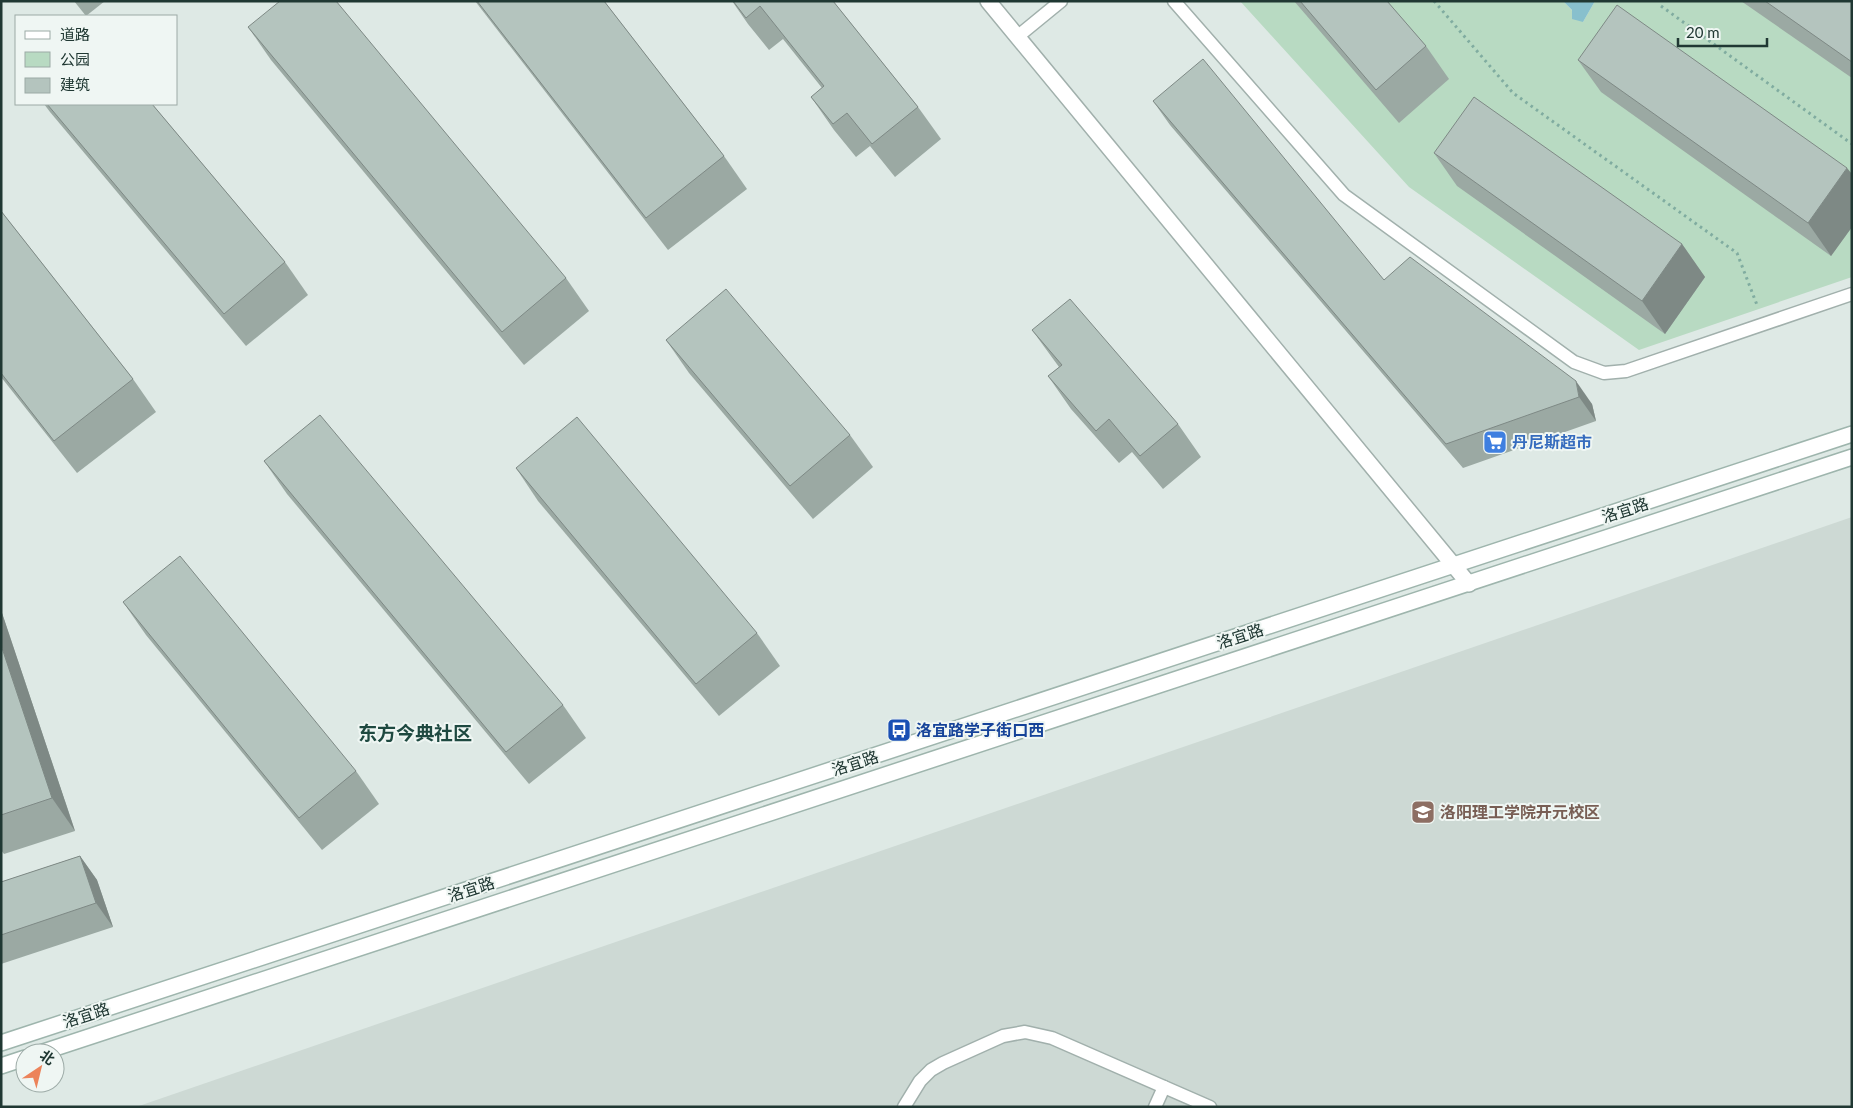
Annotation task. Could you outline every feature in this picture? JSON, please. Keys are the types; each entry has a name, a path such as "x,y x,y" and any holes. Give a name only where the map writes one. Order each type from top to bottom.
{"street":[{"path":"988,1 1469,584"},
{"name":"洛宜路","path":"1,1043 1852,434"},
{"name":"洛宜路","path":"65,1045 1852,458"},
{"path":"1,1066 15,1061"}],"lane":[{"path":"1017,37 1061,1"},
{"path":"1174,1 1344,195 1574,362 1604,373 1626,372 1852,294"},
{"path":"904,1107 920,1081 931,1070 1003,1036 1025,1032 1052,1038 1210,1107"},
{"path":"1154,1107 1164,1087"}],"path":[{"path":"1434,1 1513,93 1737,253 1764,324"},
{"path":"1661,6 1852,144"}],"shaded area":[{"name":"洛阳理工学院开元校区","path":"1852,517 1852,1107 136,1107"}],"green space":[{"path":"1240,1 1563,1 1583,22 1595,1 1852,1 1852,277 1639,350 1409,187"}],"water":[{"path":"1563,1 1595,1 1583,22 1572,19 1572,10"}],"building":[{"path":"280,1 336,1 566,278 502,332 248,27"},
{"path":"477,1 604,1 724,156 646,218"},
{"path":"733,1 833,1 918,107 872,144 847,113 833,124 811,97 824,86 760,6 746,18"},
{"path":"1300,1 1387,1 1426,46 1376,90"},
{"path":"1765,1 1852,1 1852,62"},
{"path":"1617,5 1847,168 1808,223 1578,60"},
{"path":"1203,59 1384,280 1410,257 1576,381 1579,397 1446,444 1153,101"},
{"path":"1474,97 1682,244 1642,301 1434,153"},
{"path":"48,105 153,105 285,262 224,314"},
{"path":"1,211 133,379 54,441 1,373"},
{"path":"726,289 850,435 790,486 666,340"},
{"path":"1070,299 1178,424 1140,456 1109,419 1096,431 1048,376 1062,365 1032,330"},
{"path":"320,415 563,705 506,752 264,461"},
{"path":"577,417 757,633 696,684 516,468"},
{"path":"180,556 356,771 299,818 123,602"},
{"path":"1,645 52,798 1,815"},
{"path":"80,856 96,903 1,935 1,882"}],"place":[{"name":"丹尼斯超市","path":"1495,442"},
{"name":"洛宜路学子街口西","path":"899,730"},
{"name":"洛阳理工学院开元校区","path":"1423,812"}],"district":[{"name":"东方今典社区","path":"415,733"}]}
